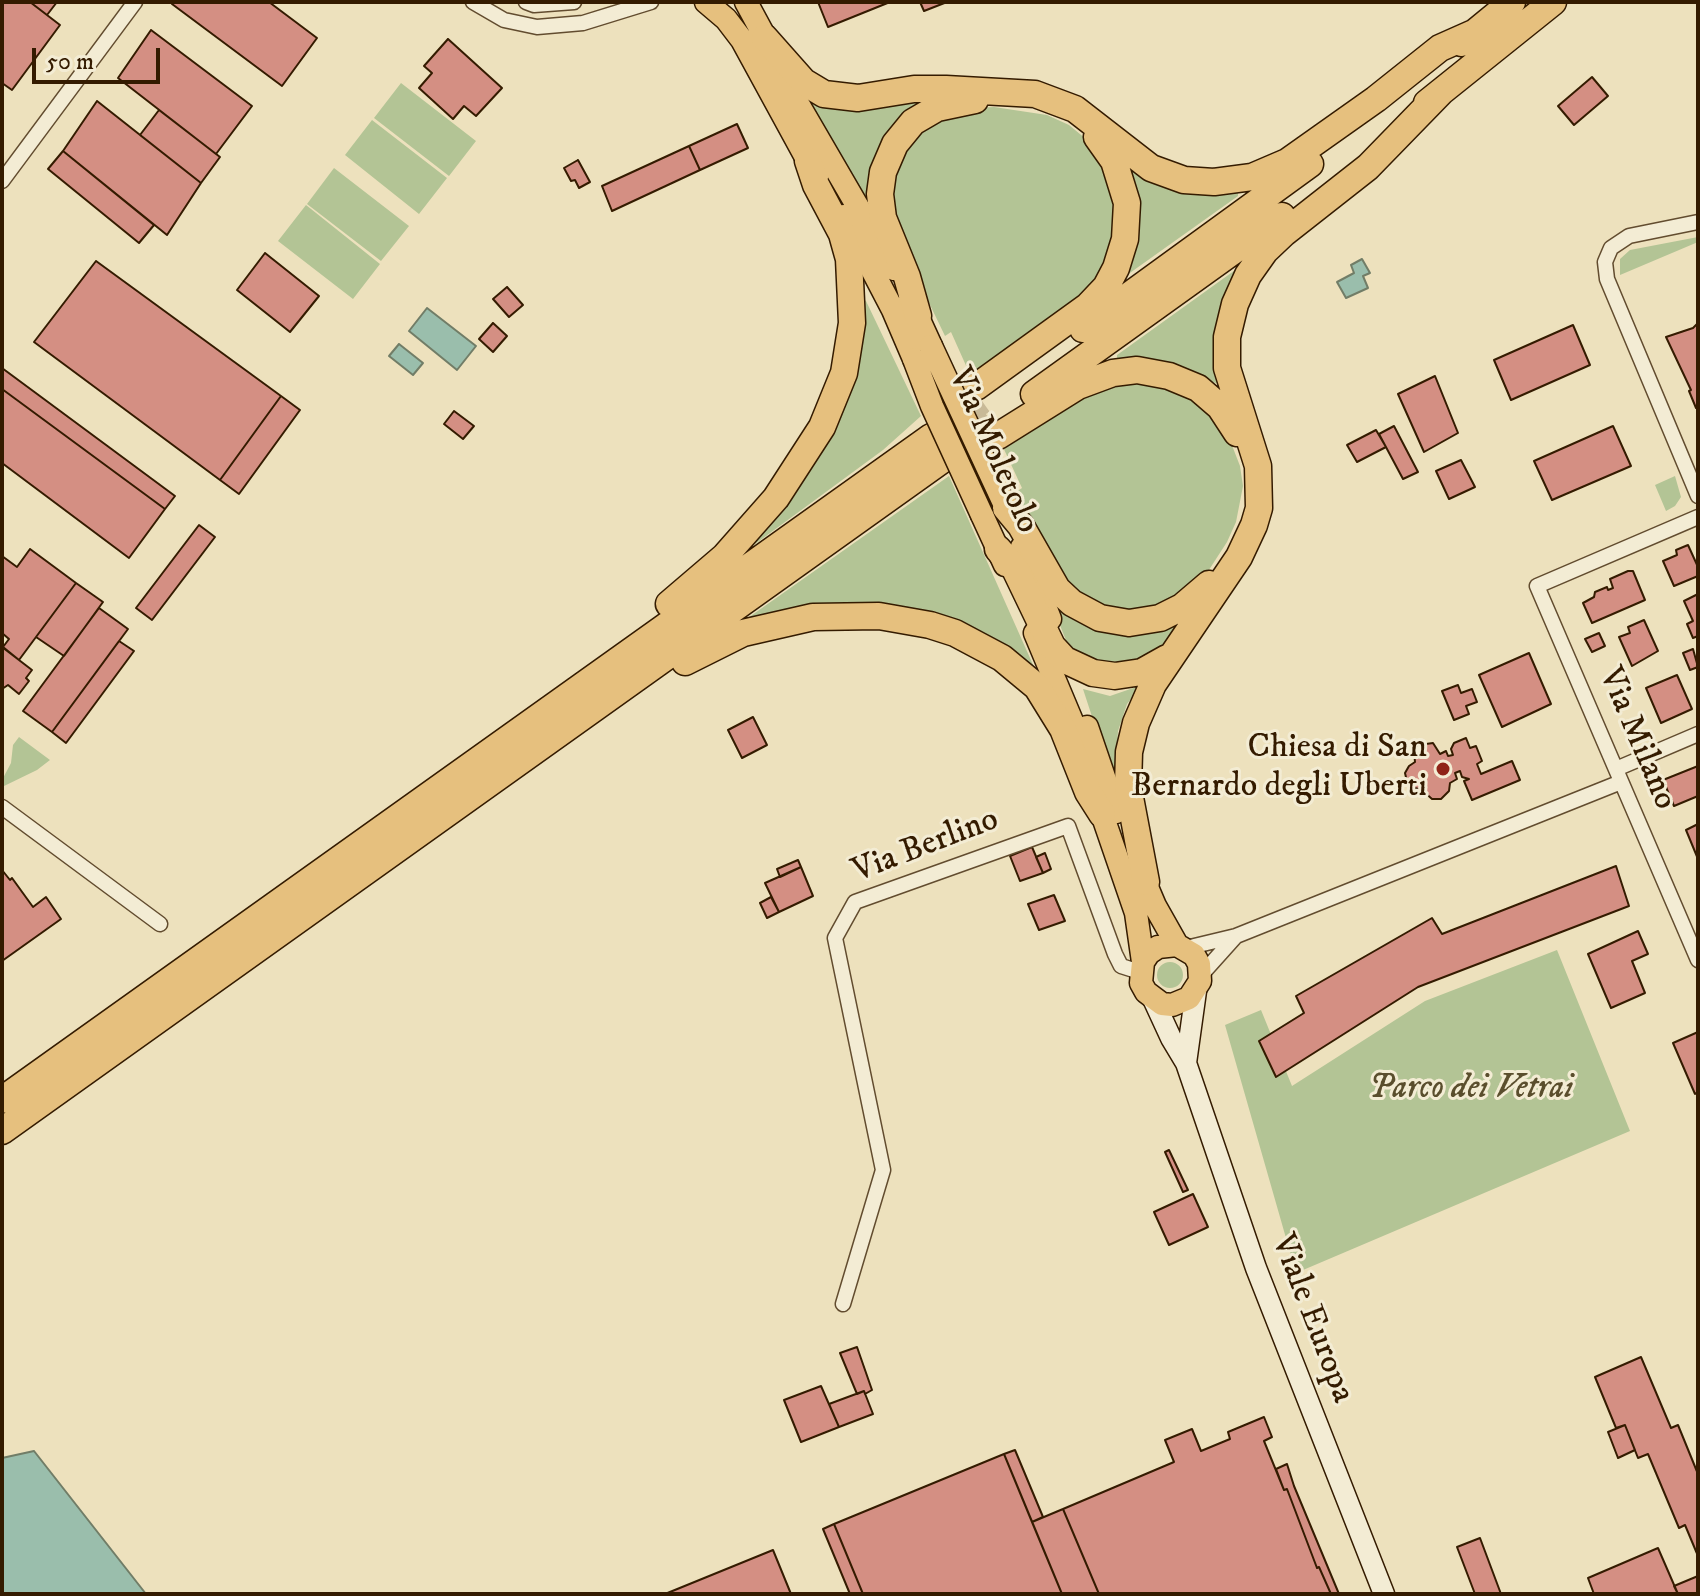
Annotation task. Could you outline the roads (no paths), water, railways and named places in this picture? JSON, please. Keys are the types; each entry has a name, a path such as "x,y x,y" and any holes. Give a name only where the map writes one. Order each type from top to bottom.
{"highway":[{"path":"987,412 1297,174 1512,2"},
{"path":"987,412 1263,230 1553,2"},
{"path":"765,38 798,76 824,94 858,98 914,89 964,89 1042,95 1075,109 1151,168 1184,180 1214,182 1252,177 1287,162 1376,99 1440,48 1476,32"},
{"path":"1146,882 1129,799 1129,752 1143,704 1234,565 1259,508 1258,466 1227,368 1230,319 1241,289 1265,251 1368,167 1441,92"},
{"path":"918,316 880,202 881,180 888,158 908,127 925,114 951,104 978,100 1011,101 1058,111 1095,136 1114,161 1127,203 1125,239 1116,268 1106,287 987,412"},
{"path":"439,788 499,727 659,611 724,557 764,513 811,446 831,409 844,373 851,340 853,306 846,246 816,185 808,161"},
{"path":"987,412 1053,400 1090,381 1122,371 1153,372 1185,381 1216,402 1239,438 1250,480 1250,500 1245,521 1233,548 1212,580 1196,597 1175,611 1137,623 1100,618 1067,599 1049,578 1021,526 997,508"},
{"path":"2,1100 56,1077 538,749 877,507 936,448 885,470 439,788 56,1077 2,1131"},
{"path":"998,549 1015,569 1052,646 1065,660 1100,674 1132,674 1158,665 1180,645"},
{"path":"538,749 606,718 692,658 732,637 764,626 813,617 879,616 930,625 967,638 1002,658 1037,687 1063,729 1088,792 1102,814"}],"main road":[{"name":"Via Moletolo","path":"706,2 726,19 742,40 808,161 827,184 884,293 923,352 1065,660 1135,862 1155,906 1182,946 1194,955 1198,983"},
{"name":"Via Moletolo","path":"746,2 776,66 875,235 918,316 923,352"},
{"name":"Via Moletolo","path":"997,508 998,549 1067,706 1136,913 1146,992 1153,999 1186,1063"},
{"path":"1141,967 1158,947 1182,946"},
{"path":"1153,999 1172,1005 1189,998 1198,983"},
{"path":"1186,1063 1198,983"},
{"name":"Viale Europa","path":"1186,1063 1256,1268 1384,1594"}],"street":[{"path":"2,181 135,2"},
{"path":"473,2 504,20 537,27 583,23 651,2"},
{"path":"526,2 550,5 574,2"},
{"path":"1698,222 1626,237 1611,248 1605,262 1607,279 1698,496"},
{"name":"Via Milano","path":"1698,517 1537,586 1698,958"},
{"path":"1182,946 1236,936 1619,775 1698,734"},
{"path":"2,807 160,924"},
{"name":"Via Berlino","path":"843,1304 883,1170 835,938 855,902 1068,826 1121,966 1141,967"},
{"path":"1198,983 1236,936"}],"tunnel":[{"path":"931,437 982,401"},
{"path":"955,451 993,424"}],"place":[{"name":"Chiesa di San Bernardo degli Uberti","path":"1443,769"}],"park label":[{"name":"Parco dei Vetrai","path":"1471,1090"}]}
